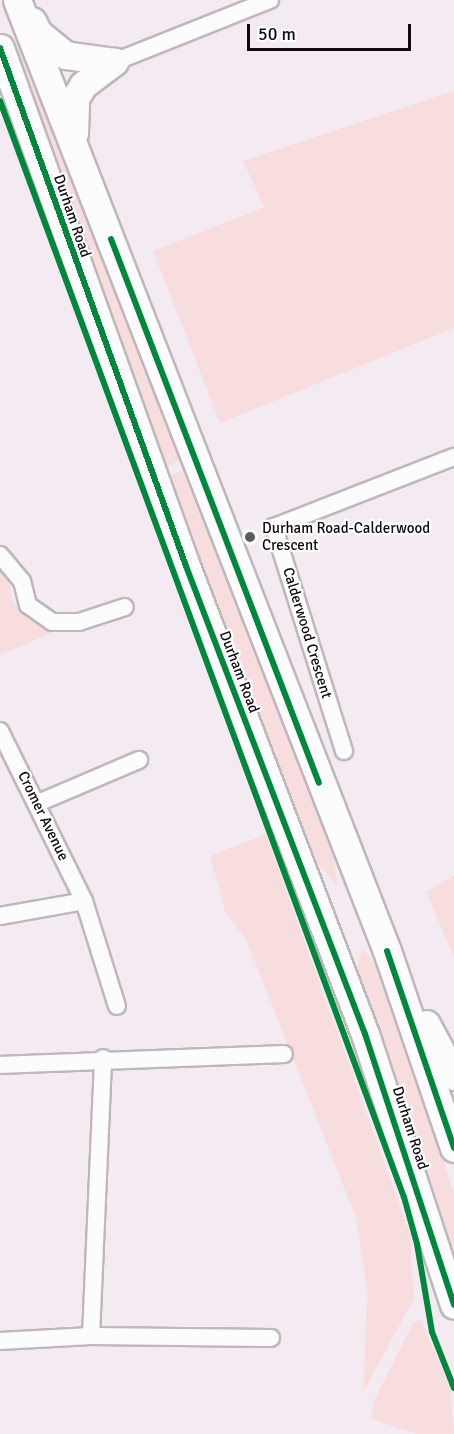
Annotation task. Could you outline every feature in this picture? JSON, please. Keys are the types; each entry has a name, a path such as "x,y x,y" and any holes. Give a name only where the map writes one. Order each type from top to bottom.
{"main road":[{"path":"18,0 38,33 65,55 114,62"},
{"name":"Durham Road","path":"18,0 387,951 454,1148"},
{"name":"Durham Road","path":"0,48 186,566 365,1034 454,1305"},
{"path":"75,147 75,98 83,85 114,62"},
{"path":"387,951 454,1076"}],"street":[{"path":"114,62 270,0"},
{"name":"Calderwood Crescent","path":"344,751 274,527 454,457"},
{"path":"0,555 22,581 28,605 52,622 79,622 125,607"},
{"name":"Cromer Avenue","path":"0,732 38,803 84,901 117,1006"},
{"path":"38,803 139,760"},
{"path":"0,916 84,901"},
{"path":"0,1065 103,1058 284,1054"},
{"path":"91,1336 103,1058"},
{"path":"0,1341 91,1336 271,1338"}],"shaded area":[{"path":"26,47 183,458 164,469 17,51"},
{"path":"454,91 454,328 220,423 153,251 264,207 243,161"},
{"path":"187,469 333,849 337,886 314,859 168,476"},
{"path":"0,567 10,585 13,602 23,615 54,632 0,655"},
{"path":"266,834 410,1234 414,1298 363,1393 367,1290 356,1218 247,942 225,911 210,856"},
{"path":"454,875 454,957 426,892"},
{"path":"362,949 379,966 454,1193 454,1262 357,967"},
{"path":"421,1319 451,1391 454,1434 417,1434 371,1419 373,1403 413,1323"}],"cycle path":[{"path":"0,48 186,566 365,1034 454,1305"},
{"path":"0,101 404,1197 417,1244 432,1332 454,1388"},
{"path":"111,239 319,783"},
{"path":"387,951 454,1148"}],"place":[{"name":"Durham Road-Calderwood Crescent","path":"250,537"}]}
